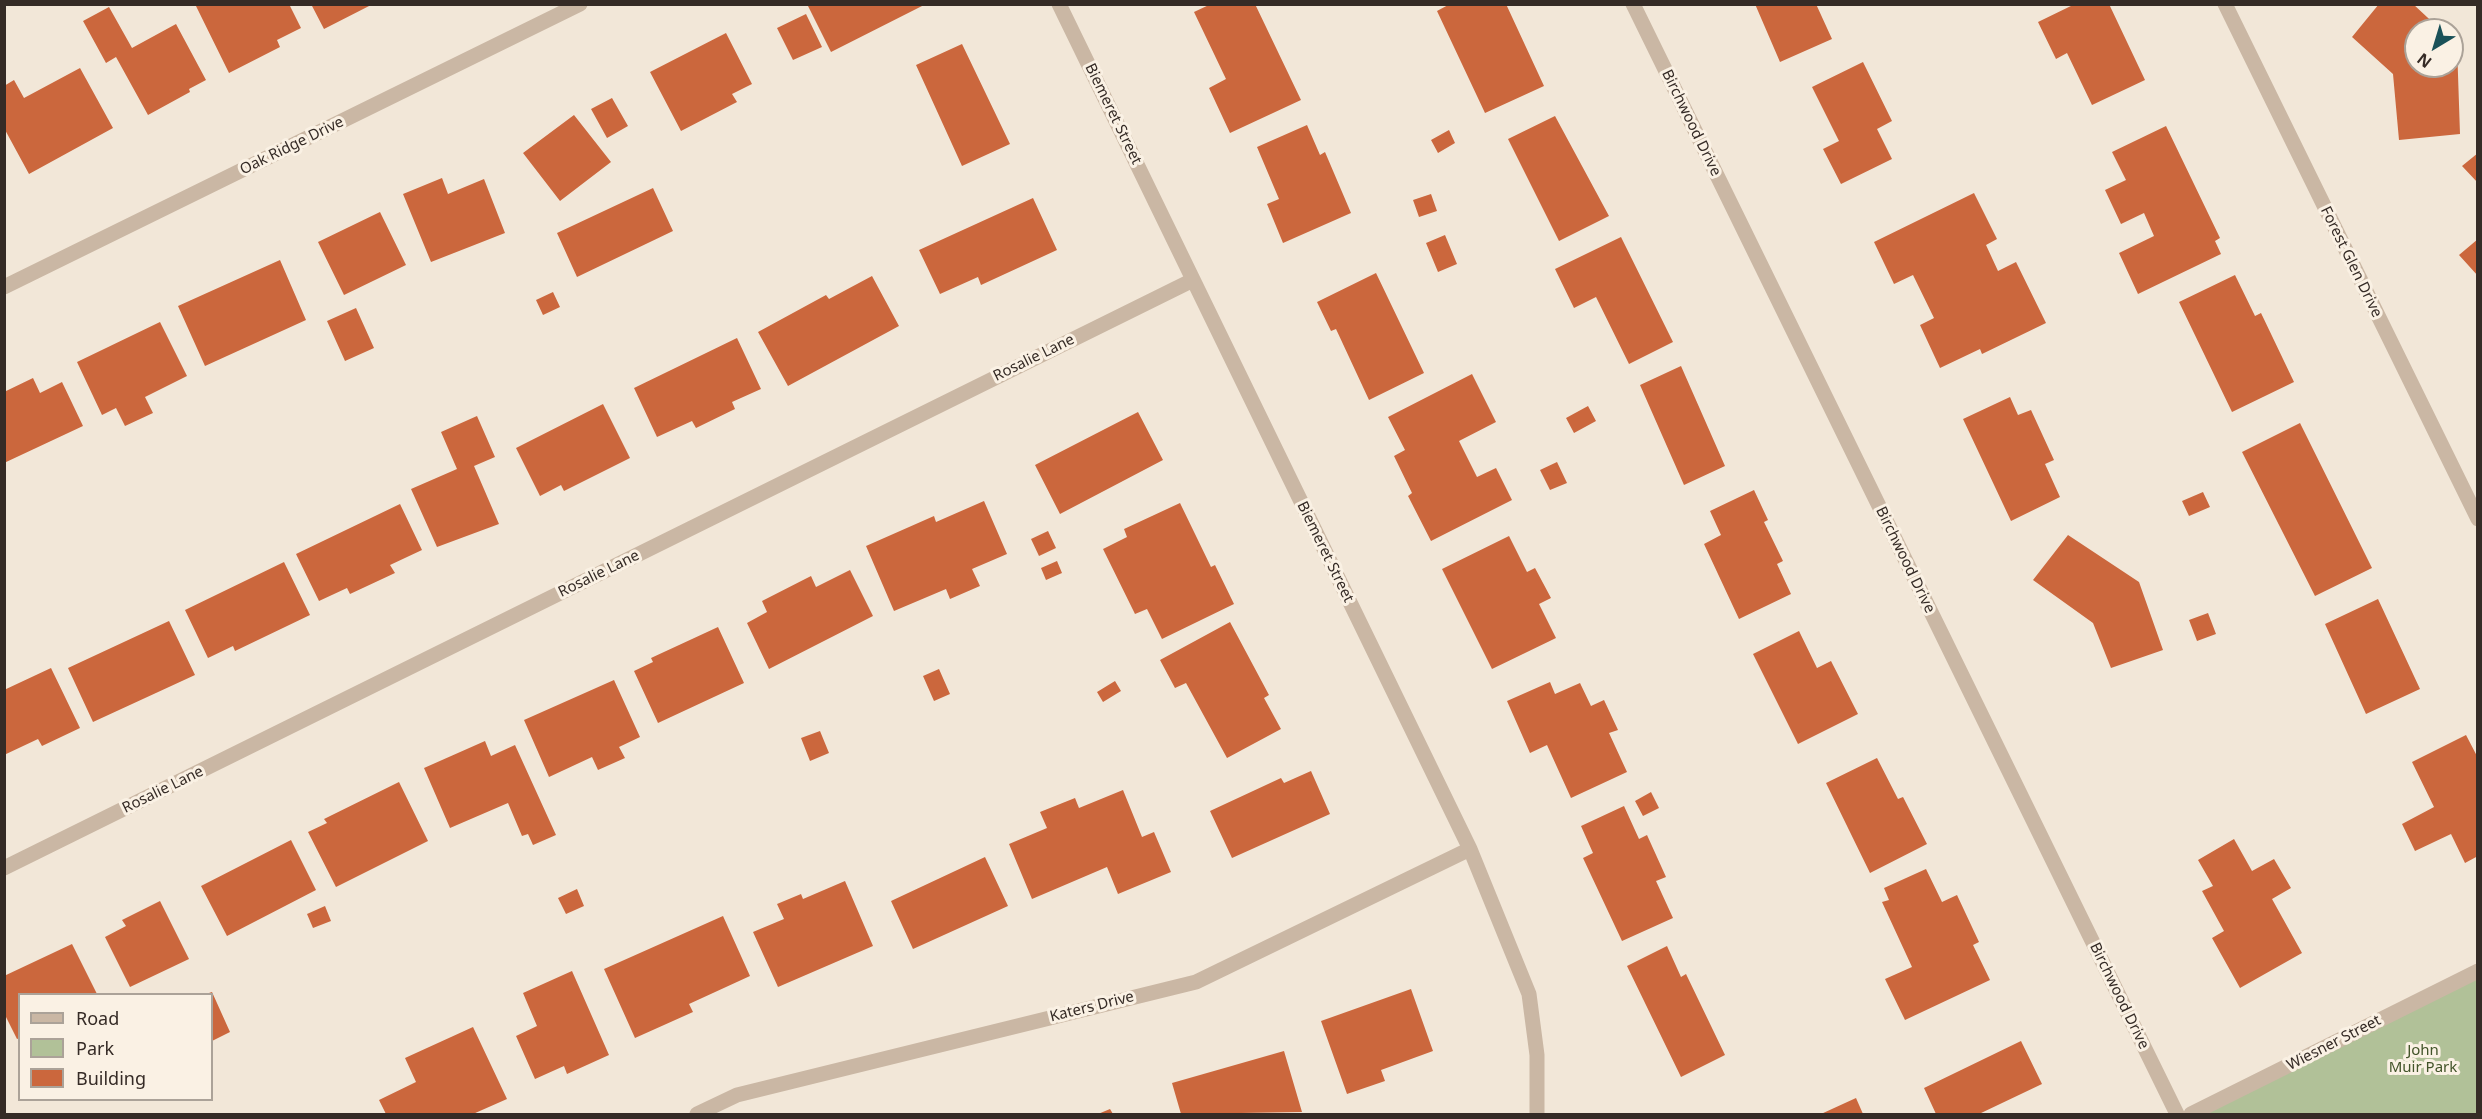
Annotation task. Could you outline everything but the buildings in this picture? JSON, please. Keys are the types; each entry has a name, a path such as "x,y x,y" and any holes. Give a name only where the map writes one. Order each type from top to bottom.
{"street":[{"name":"Oak Ridge Drive","path":"4,287 580,4"},
{"name":"Biemeret Street","path":"1059,4 1470,849 1529,994 1537,1055 1537,1114"},
{"name":"Birchwood Drive","path":"1633,4 2177,1114"},
{"name":"Forest Glen Drive","path":"2225,4 2478,519"},
{"name":"Rosalie Lane","path":"4,868 1193,279"},
{"name":"Katers Drive","path":"697,1114 737,1095 1196,982 1470,849"},
{"name":"Wiesner Street","path":"2191,1114 2478,971"}],"green space":[{"name":"John Muir Park","path":"2477,971 2477,1114 2191,1114"}]}
